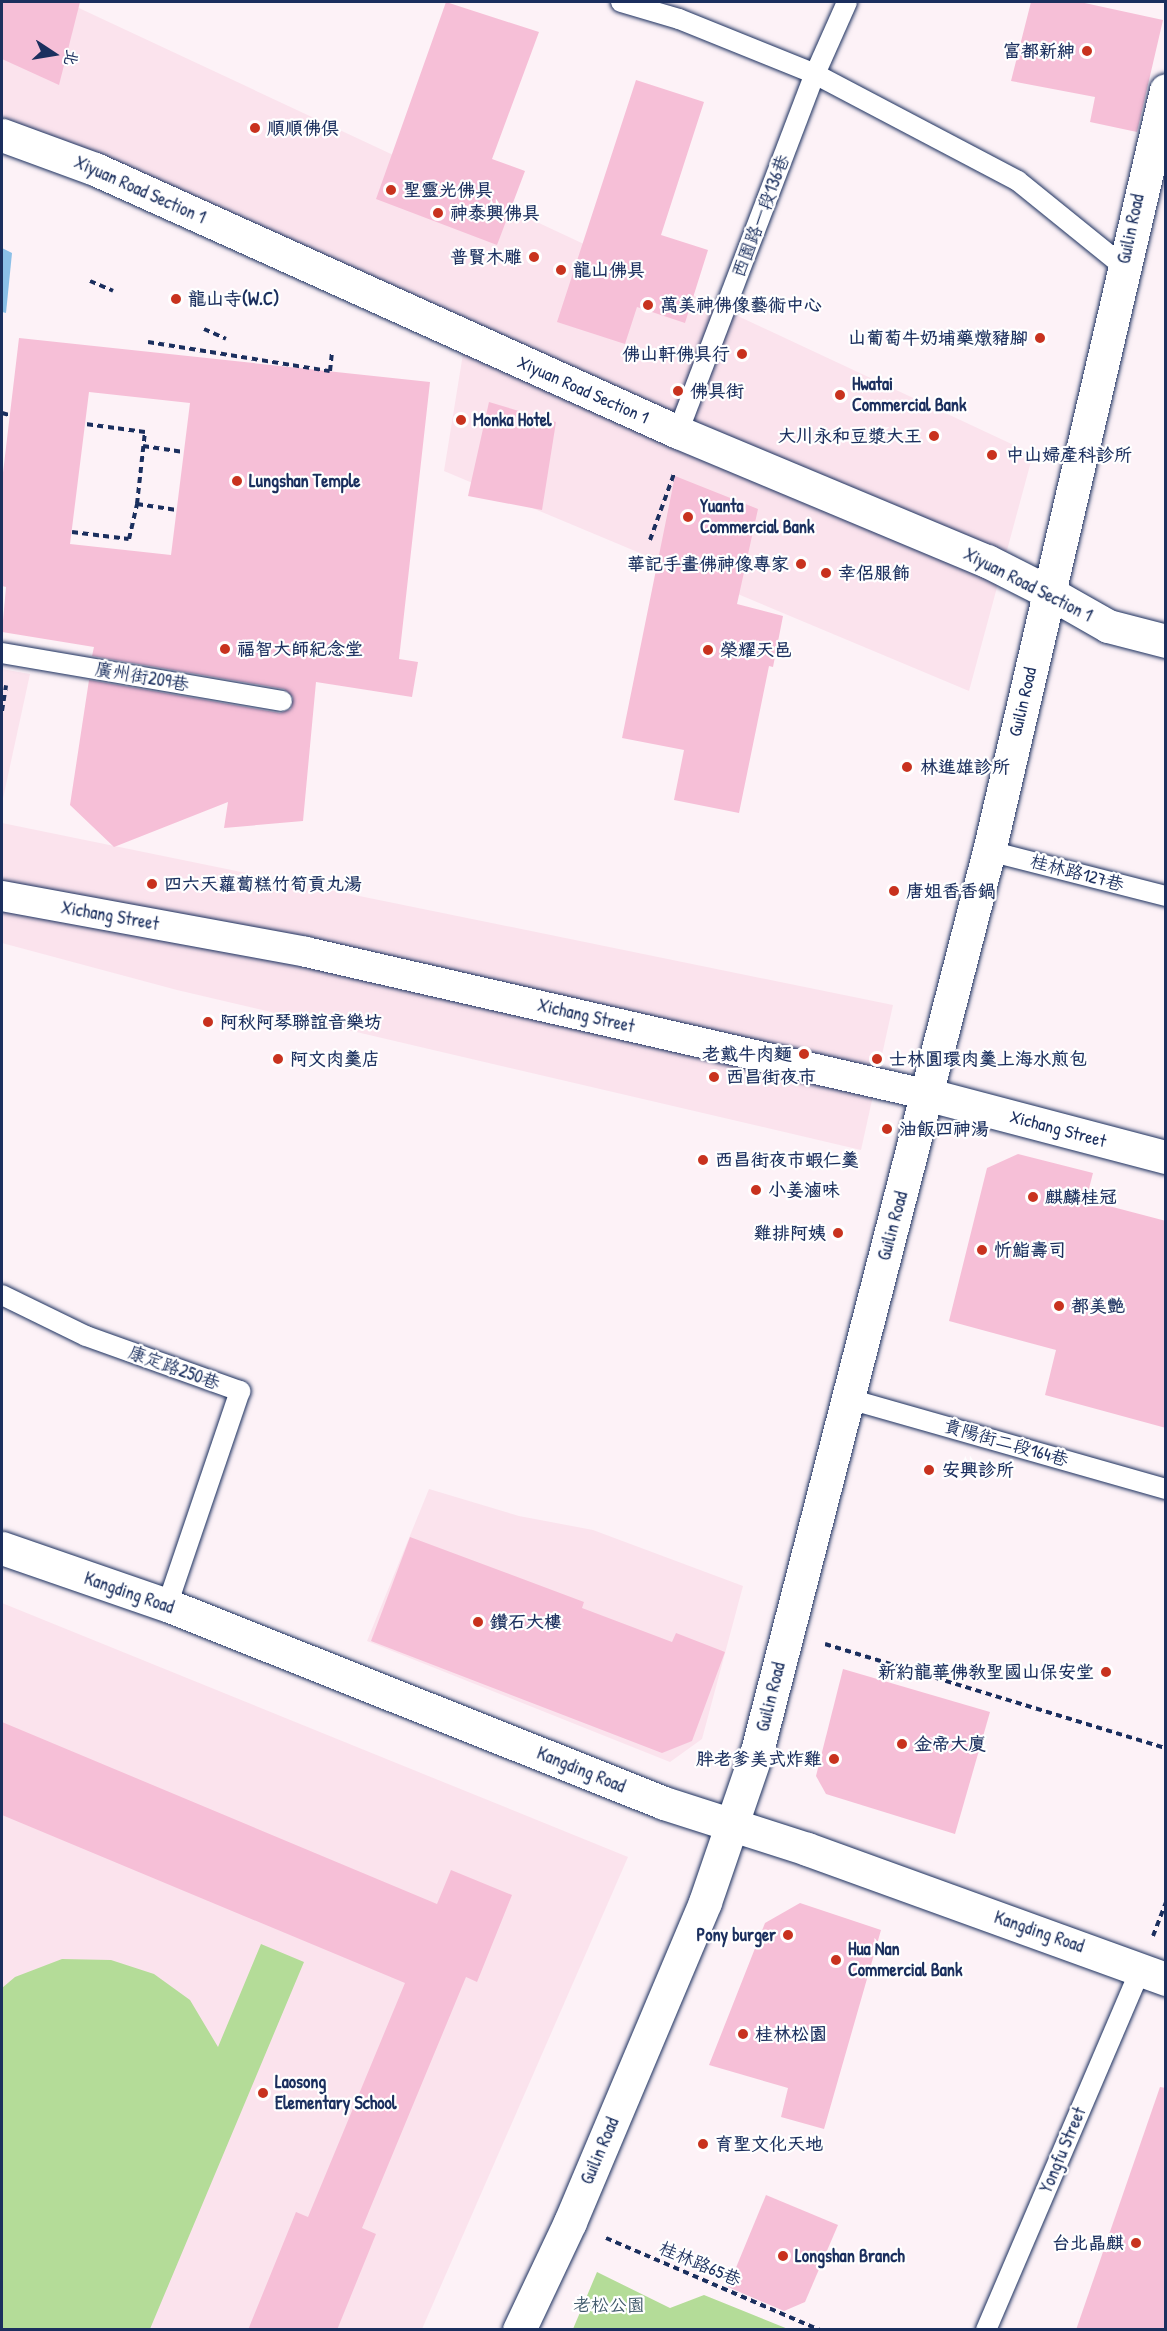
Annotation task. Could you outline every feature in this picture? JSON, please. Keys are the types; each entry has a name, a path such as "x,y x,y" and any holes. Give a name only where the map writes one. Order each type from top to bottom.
{"street":[{"name":"Guilin Road","path":"519,2330 570,2222 734,1824 928,1095 989,851 1050,593 1123,266 1166,90"},
{"name":"Xiyuan Road Section 1","path":"2,135 95,169 683,434 987,561 1108,626 1166,641"},
{"name":"Xichang Street","path":"2,896 306,952 928,1095 1166,1157"},
{"name":"Kangding Road","path":"2,1548 167,1605 664,1803 734,1824 1153,1975"}],"lane":[{"path":"621,2 679,19 815,74 1018,181 1123,266"},
{"name":"西園路一段136巷","path":"683,434 815,74 847,2"},
{"name":"廣州街209巷","path":"2,653 282,701"},
{"name":"桂林路127巷","path":"989,851 1166,896"},
{"name":"康定路250巷","path":"2,1295 86,1336 240,1391 167,1605"},
{"name":"貴陽街二段164巷","path":"846,1398 1166,1489"},
{"name":"Yongfu Street","path":"986,2330 1153,1975"}],"path":[{"path":"90,281 113,291"},
{"path":"204,329 226,339"},
{"path":"148,342 330,371 332,351"},
{"path":"2,413 9,414"},
{"path":"72,532 129,539 137,504 145,432 86,424"},
{"path":"650,540 683,434"},
{"path":"143,446 184,452"},
{"path":"137,504 177,510"},
{"path":"786,1633 1166,1748"},
{"name":"桂林路65巷","path":"570,2222 820,2330"}],"shaded area":[{"name":"佛具街","path":"2,2 66,2 1033,454 969,691 444,471 467,329 2,116"},
{"path":"2,669 30,674 2,803"},
{"name":"西昌街夜市","path":"2,823 893,1005 861,1150 177,990 2,943"},
{"path":"429,1489 519,1516 593,1530 743,1586 702,1739 670,1762 367,1641"},
{"name":"Laosong Elementary School","path":"2,1603 628,1857 422,2329 2,2329"}],"green space":[{"path":"261,1944 304,1962 150,2329 2,2329 2,1988 15,1977 62,1959 111,1960 154,1974 190,2000 218,2047"},
{"name":"老松公園","path":"597,2272 670,2308 704,2295 788,2329 573,2329"}],"water":[{"path":"2,248 12,253 6,313 2,312"}],"building":[{"path":"2,2 80,2 59,85 2,59"},
{"path":"446,2 539,32 492,159 525,171 497,245 376,199"},
{"name":"富都新紳","path":"1031,2 1080,2 1163,20 1137,132 1090,122 1095,97 1011,81"},
{"path":"636,80 704,102 661,235 708,250 685,323 637,307 625,344 557,322"},
{"path":"19,338 430,382 399,659 418,662 412,697 316,682 303,821 224,828 228,802 114,847 70,805 89,680 280,713 291,709 293,697 284,689 92,656 94,647 2,632 6,587 2,586 2,481","holes":["89,392 190,403 171,555 70,544"]},
{"path":"489,402 556,422 542,510 468,496"},
{"name":"榮耀天邑","path":"675,476 758,509 737,604 783,616 773,667 769,666 739,813 674,800 684,750 622,738"},
{"name":"都美艷","path":"1018,1154 1093,1173 1086,1200 1166,1221 1166,1428 1045,1395 1056,1350 949,1321 987,1168"},
{"path":"410,1537 584,1602 582,1608 672,1642 676,1633 725,1652 692,1741 662,1753 371,1641"},
{"name":"金帝大廈","path":"843,1669 990,1712 955,1834 826,1794 816,1776"},
{"path":"2,1722 437,1904 451,1870 512,1895 477,1982 466,1977 362,2228 376,2234 337,2330 248,2330 296,2212 308,2217 405,1983 2,1815"},
{"path":"800,1903 881,1930 824,2129 781,2117 788,2088 709,2065 765,1923"},
{"name":"台北晶麒","path":"1160,2087 1166,2088 1166,2330 1076,2330"},
{"name":"Longshan Branch","path":"766,2195 838,2225 805,2302 784,2311 728,2287"}],"place":[{"name":"富都新紳","path":"1087,51"},
{"name":"順順佛俱","path":"255,128"},
{"name":"聖靈光佛具","path":"391,190"},
{"name":"神泰興佛具","path":"438,213"},
{"name":"普賢木雕","path":"534,257"},
{"name":"龍山佛具","path":"561,270"},
{"name":"龍山寺(W.C)","path":"176,299"},
{"name":"萬美神佛像藝術中心","path":"648,305"},
{"name":"山葡萄牛奶埔藥燉豬腳","path":"1040,338"},
{"name":"佛山軒佛具行","path":"742,354"},
{"name":"佛具街","path":"678,391"},
{"name":"Hwatai Commercial Bank","path":"840,395"},
{"name":"Monka Hotel","path":"461,420"},
{"name":"大川永和豆漿大王","path":"934,436"},
{"name":"中山婦產科診所","path":"992,455"},
{"name":"Lungshan Temple","path":"237,481"},
{"name":"Yuanta Commercial Bank","path":"688,517"},
{"name":"華記手畫佛神像專家","path":"801,564"},
{"name":"幸侶服飾","path":"826,573"},
{"name":"福智大師紀念堂","path":"225,649"},
{"name":"榮耀天邑","path":"708,650"},
{"name":"林進雄診所","path":"907,767"},
{"name":"四六天蘿蔔糕竹筍貢丸湯","path":"152,884"},
{"name":"唐姐香香鍋","path":"894,891"},
{"name":"阿秋阿琴聯誼音樂坊","path":"208,1022"},
{"name":"老戴牛肉麵","path":"804,1054"},
{"name":"阿文肉羹店","path":"278,1059"},
{"name":"士林圓環肉羹上海水煎包","path":"877,1059"},
{"name":"西昌街夜市","path":"714,1077"},
{"name":"油飯四神湯","path":"887,1129"},
{"name":"西昌街夜市蝦仁羹","path":"703,1160"},
{"name":"小姜滷味","path":"756,1190"},
{"name":"麒麟桂冠","path":"1033,1197"},
{"name":"雞排阿姨","path":"838,1233"},
{"name":"忻鮨壽司","path":"982,1250"},
{"name":"都美艷","path":"1059,1306"},
{"name":"安興診所","path":"929,1470"},
{"name":"鑽石大樓","path":"478,1622"},
{"name":"新約龍華佛教聖國山保安堂","path":"1106,1672"},
{"name":"金帝大廈","path":"902,1744"},
{"name":"胖老爹美式炸雞","path":"834,1759"},
{"name":"Pony burger","path":"788,1935"},
{"name":"Hua Nan Commercial Bank","path":"836,1960"},
{"name":"桂林松園","path":"743,2034"},
{"name":"Laosong Elementary School","path":"263,2093"},
{"name":"育聖文化天地","path":"703,2144"},
{"name":"台北晶麒","path":"1136,2243"},
{"name":"Longshan Branch","path":"783,2256"}]}
